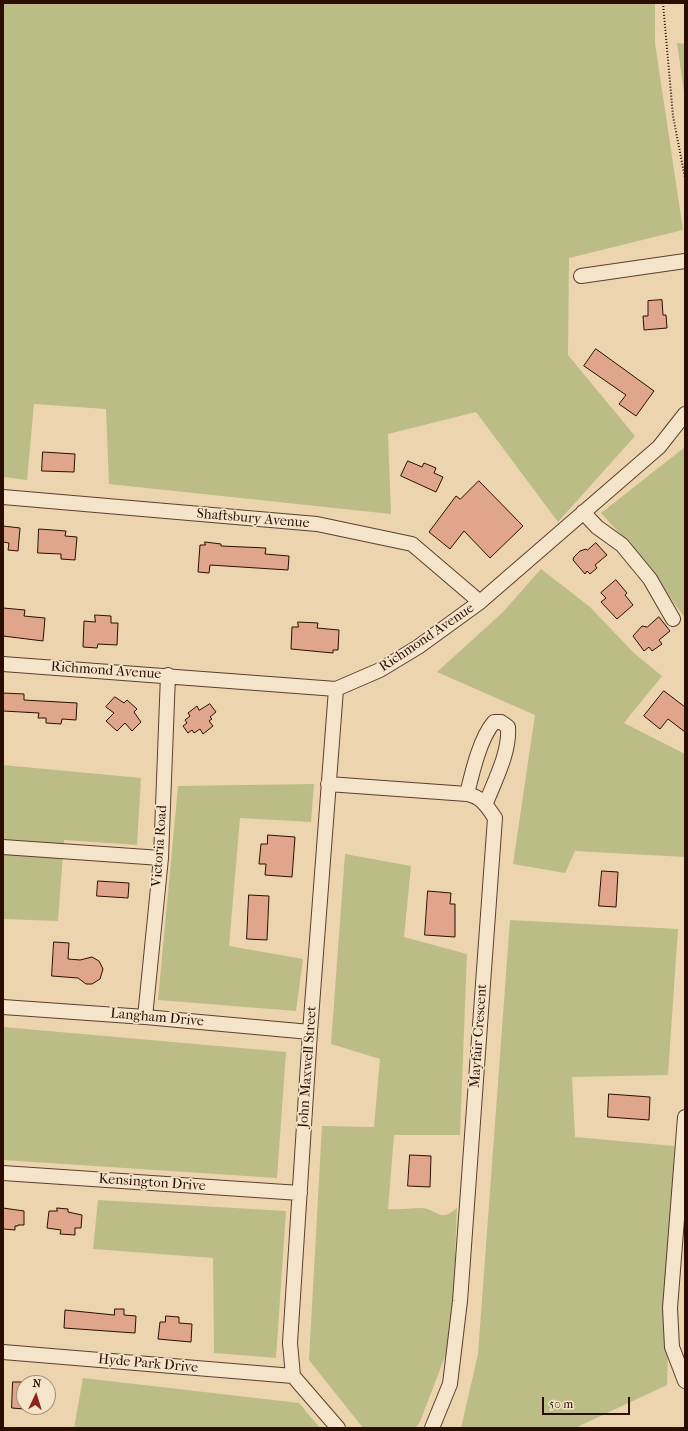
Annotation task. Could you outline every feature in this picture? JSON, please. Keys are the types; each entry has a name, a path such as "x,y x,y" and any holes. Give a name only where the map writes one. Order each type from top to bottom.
{"street":[{"path":"581,276 685,261"},
{"name":"Richmond Avenue","path":"3,664 168,675 336,689 380,670 418,647 480,602 660,447 685,414"},
{"name":"Shaftsbury Avenue","path":"3,497 317,524 412,544 480,602"},
{"path":"583,512 597,528 622,545 646,573 673,618"},
{"name":"Victoria Road","path":"145,1017 161,858 168,675"},
{"name":"John Maxwell Street","path":"293,1376 290,1343 310,1032 336,689"},
{"path":"328,784 467,794 475,796 486,803 500,768 509,736 508,727 501,722 494,722 489,728 472,772 467,794"},
{"name":"Mayfair Crescent","path":"432,1428 450,1384 460,1301 495,818 486,803"},
{"path":"3,847 161,858"},
{"name":"Langham Drive","path":"3,1007 145,1017 310,1032"},
{"path":"685,1118 670,1308 672,1347 685,1381"},
{"name":"Kensington Drive","path":"3,1174 300,1193"},
{"name":"Hyde Park Drive","path":"3,1352 293,1376"},
{"path":"293,1376 338,1428"}],"path":[{"path":"663,3 673,116 685,178"}],"green space":[{"path":"3,3 655,3 655,43 683,230 569,258 568,355 635,436 558,522 476,412 388,434 391,514 109,484 106,409 34,404 27,480 3,477"},
{"path":"677,43 685,44 685,99"},
{"path":"685,447 685,618 639,555 601,513"},
{"path":"541,569 590,607 634,653 662,676 624,723 685,754 685,857 575,851 565,873 513,864 535,715 437,672 503,612"},
{"path":"3,765 141,778 137,845 64,840 58,921 3,919"},
{"path":"314,784 311,822 240,818 229,946 303,959 296,1011 158,1000 178,786"},
{"path":"345,854 411,866 404,937 467,954 460,1135 394,1135 388,1209 420,1208 446,1215 457,1208 452,1338 420,1422 415,1428 363,1428 309,1360 322,1126 374,1127 380,1059 331,1044"},
{"path":"510,920 678,929 668,1075 572,1077 575,1137 674,1146 667,1385 575,1428 461,1428 478,1354"},
{"path":"3,1027 286,1052 277,1178 3,1160"},
{"path":"98,1200 286,1211 276,1358 214,1353 213,1258 93,1249"},
{"path":"83,1378 299,1403 320,1428 74,1428"}],"building":[{"path":"662,300 663,315 666,315 667,328 644,330 643,316 648,316 648,301"},
{"path":"596,349 654,391 636,416 619,404 626,395 584,366"},
{"path":"43,452 75,454 74,472 42,471"},
{"path":"408,461 422,467 424,463 436,468 434,473 443,477 436,492 401,476"},
{"path":"479,481 523,526 490,558 464,531 450,549 429,532 456,496 460,499"},
{"path":"3,526 20,528 18,551 8,550 9,543 3,542"},
{"path":"39,529 66,531 65,536 77,537 75,560 61,559 61,554 38,553"},
{"path":"205,542 221,544 221,546 266,548 265,554 289,556 288,570 210,565 209,573 198,572 200,545 205,545"},
{"path":"596,543 607,555 595,565 597,568 590,574 587,571 585,574 573,560 574,557 580,551 587,550"},
{"path":"616,580 627,593 625,595 633,605 617,619 601,602 606,598 601,593"},
{"path":"3,608 25,610 24,616 45,618 43,641 3,636"},
{"path":"95,615 111,616 111,623 118,623 117,645 98,644 97,648 83,647 84,621 95,622"},
{"path":"659,617 670,631 659,640 662,644 652,651 649,647 644,651 633,636 642,626 647,627"},
{"path":"298,622 318,623 317,628 339,630 338,650 333,650 333,653 291,649 292,627 298,627"},
{"path":"664,691 685,707 685,732 668,719 660,729 644,716"},
{"path":"3,693 24,694 24,700 77,703 76,720 62,719 61,724 46,723 46,718 38,718 39,713 3,711"},
{"path":"115,697 124,703 127,700 137,709 134,712 141,722 132,731 125,723 117,731 106,721 114,713 106,707"},
{"path":"210,704 216,712 210,717 212,719 209,721 213,726 203,734 200,729 194,733 192,730 188,733 183,726 187,723 185,720 190,716 188,713 197,706 199,710"},
{"path":"268,835 295,837 292,877 265,875 266,864 259,864 261,844 267,844"},
{"path":"602,871 618,872 616,907 599,906"},
{"path":"98,881 129,883 128,898 97,896"},
{"path":"428,891 451,893 450,904 455,904 455,937 425,935"},
{"path":"249,895 269,896 267,940 247,939"},
{"path":"54,942 69,943 68,959 80,960 92,957 99,961 103,969 100,979 92,984 86,984 78,978 52,976"},
{"path":"609,1094 650,1097 649,1120 608,1117"},
{"path":"410,1155 431,1156 430,1187 408,1186"},
{"path":"3,1208 24,1211 24,1225 15,1226 15,1230 4,1229"},
{"path":"57,1208 68,1209 68,1212 82,1215 81,1228 75,1228 75,1235 60,1234 61,1230 47,1228 49,1211 57,1211"},
{"path":"115,1309 124,1309 124,1315 136,1316 135,1333 64,1328 65,1310 114,1315"},
{"path":"166,1316 179,1317 179,1323 192,1324 191,1342 158,1339 160,1322 165,1322"},
{"path":"13,1382 16,1382 16,1408 12,1408"}]}
